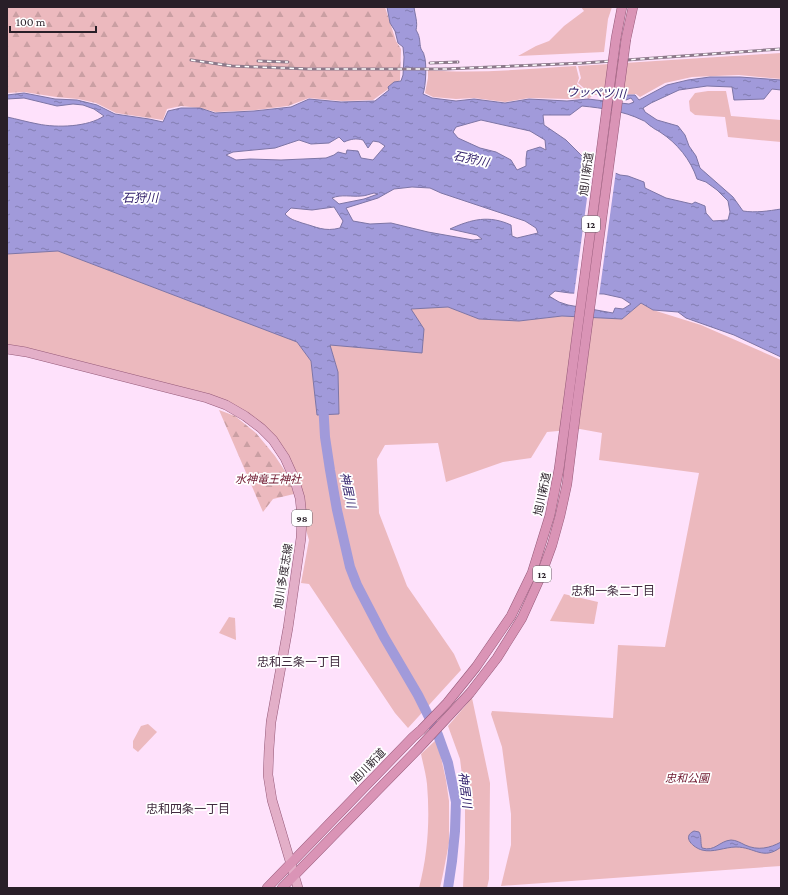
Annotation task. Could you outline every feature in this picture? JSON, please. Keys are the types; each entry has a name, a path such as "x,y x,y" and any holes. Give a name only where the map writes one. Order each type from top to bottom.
{"highway":[{"name":"旭川新道","path":"282,888 412,756 470,693 497,658 522,618 540,578 552,546 567,484 572,411 616,38 622,7"},
{"name":"旭川新道","path":"267,888 447,703 476,667 511,616 532,573 550,515 572,411 626,40 633,7"}],"main road":[{"name":"旭川多度志線","path":"7,345 26,352"},
{"name":"旭川多度志線","path":"7,349 26,352 207,398 226,405 245,416 261,428 273,440 285,458 294,478 300,498 302,517 301,538 288,628 271,722 268,775 272,800 298,888"}],"green space":[{"path":"7,7 385,7 396,41 401,49 400,80 373,100 342,101 309,98 288,106 256,110 216,112 200,108 181,106 167,109 163,120 116,113 96,103 78,99 24,92 7,93"},
{"path":"581,7 612,7 608,19 604,52 518,56 549,41 564,26 584,11"},
{"path":"781,53 781,79 739,75 692,77 665,83 640,97 636,94 594,95 588,99 585,89 578,83 581,78 578,66"},
{"path":"576,66 579,78 577,84 583,89 586,98 529,98 505,102 474,98 456,99 433,97 425,93 428,70 520,70"},
{"path":"726,91 731,116 781,120 781,142 728,137 725,117 695,115 690,111 689,101 695,93"},
{"name":"忠和公園","path":"58,251 297,342 311,361 317,415 339,413 338,372 330,345 424,329 410,309 448,307 479,319 519,321 562,316 622,319 641,303 653,310 701,325 781,360 781,866 501,886 511,845 511,814 502,747 491,714 492,711 613,718 618,645 665,647 699,473 599,460 602,433 580,429 547,432 531,458 503,462 446,482 438,443 385,445 377,459 379,513 407,586 454,654 461,670 408,728 395,713 309,584 301,583 309,540 302,517 300,498 273,440 226,405 7,345 7,254"},
{"name":"水神竜王神社","path":"219,410 235,416 256,433 275,456 287,474 294,494 273,499 263,512"},
{"path":"564,594 598,602 594,624 550,621"},
{"path":"229,617 235,618 236,640 219,633"},
{"path":"472,698 490,783 489,879 487,888 463,888 465,800 460,759 448,726"},
{"path":"148,724 157,732 138,752 133,748 133,741 141,726"},
{"path":"437,739 449,801 449,843 440,888 419,888 426,849 428,823 427,784 421,754"}],"water":[{"name":"石狩川","path":"387,7 414,7 417,22 416,30 419,35 421,49 426,63 423,94 432,98 456,101 474,99 505,103 529,99 567,101 588,99 629,104 634,102 631,98 626,100 624,99 626,95 635,95 639,100 667,85 688,80 710,77 740,77 781,80 781,90 772,89 764,99 734,100 732,87 707,86 679,90 643,108 645,112 657,120 678,126 685,135 689,146 696,156 700,168 733,197 743,211 757,212 781,209 781,357 734,335 686,318 678,312 653,310 641,303 622,319 562,316 519,321 479,319 448,307 411,309 424,329 422,353 330,345 338,372 339,414 317,415 311,361 297,342 58,251 7,254 7,117 46,125 72,126 97,120 104,116 94,109 83,105 73,104 57,106 24,98 7,99 7,95 24,93 55,99 77,100 97,105 115,114 163,122 168,111 181,108 200,108 215,113 291,107 309,99 341,102 375,101 389,90 388,87 394,82 401,81 403,75 403,47 398,43 395,31 390,23","holes":["582,106 620,112 643,121 672,141 683,152 697,179 706,182 728,201 730,212 728,220 713,221 706,213 705,206 695,202 692,204 666,198 645,188 644,182 628,176 620,175 587,161 566,140 544,125 543,115 570,115","481,120 530,131 545,140 546,150 540,147 527,151 526,166 517,170 511,160 496,152 480,148 458,138 453,132 456,127","339,137 344,142 354,139 363,140 368,148 373,141 379,142 385,146 373,160 361,158 358,151 347,150 346,154 338,152 326,158 281,160 236,160 226,155 233,152 275,148 299,140 311,144 329,143","412,187 430,188 525,221 536,228 538,233 517,238 512,236 511,225 488,219 473,221 450,229 477,235 482,239 473,240 428,232 391,223 370,224 353,221 346,208 378,198 394,189","374,193 378,194 364,199 339,204 332,198 343,196 363,196","334,207 343,221 340,228 321,228 289,218 285,214 291,208 312,210","555,291 604,294 622,298 631,304 623,309 615,308 613,313 559,302 549,296"]},
{"path":"694,831 699,832 702,848 706,849 710,849 723,842 731,840 755,848 773,846 781,842 781,847 769,853 736,847 706,851 696,847 690,842 690,833"}],"pier":[{"path":"592,161 616,171 599,296 574,295"}],"waterway":[{"name":"神居川","path":"323,402 325,437 330,470 337,510 350,567 357,585 384,637 418,695 438,735 448,763 456,802 455,831 448,888"}],"railway":[{"path":"191,60 232,66 308,69 445,69 584,63 781,49"},
{"path":"258,61 288,62"},
{"path":"430,63 458,62"}],"district":[{"name":"忠和一条二丁目","path":"613,591"},
{"name":"忠和三条一丁目","path":"299,662"},
{"name":"忠和四条一丁目","path":"188,809"}],"water label":[{"name":"ウッペツ川","path":"596,93"}]}
